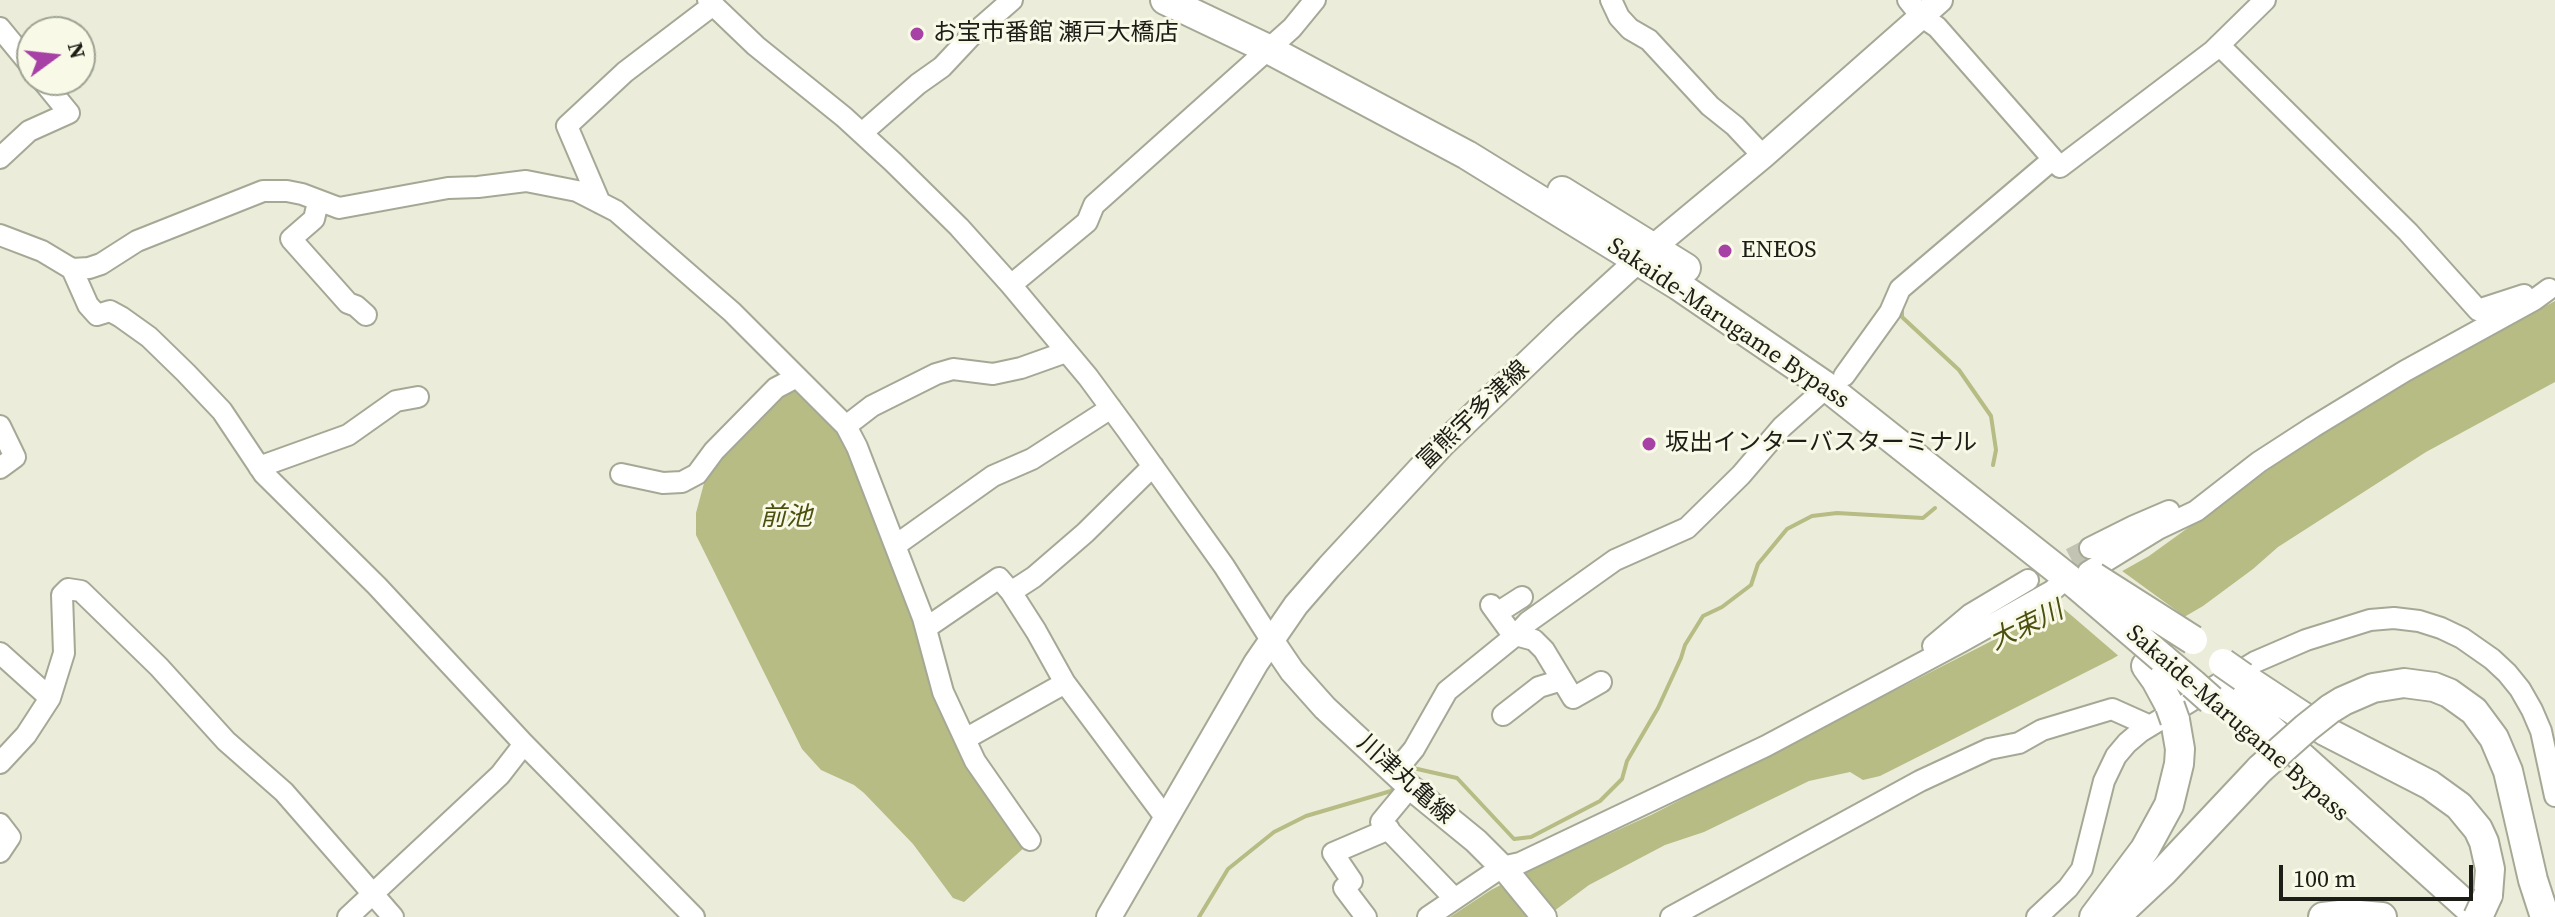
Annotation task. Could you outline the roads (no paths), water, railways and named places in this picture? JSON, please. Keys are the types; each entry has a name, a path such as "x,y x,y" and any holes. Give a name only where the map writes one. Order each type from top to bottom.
{"highway":[{"name":"Sakaide-Marugame Bypass","path":"1165,0 1392,93 1479,142 1645,254 1759,316 1958,489 2078,576"},
{"name":"Sakaide-Marugame Bypass","path":"1205,0 1275,43"},
{"name":"Sakaide-Marugame Bypass","path":"1835,382 2078,576"},
{"path":"2078,576 2170,653 2217,681 2325,731 2430,785 2459,806 2478,829 2490,869 2482,910"},
{"path":"2078,576 2122,639 2170,653"},
{"path":"2094,917 2145,849 2169,805 2180,749 2165,718 2156,680 2170,653"},
{"name":"Sakaide-Marugame Bypass","path":"2217,681 2482,910"},
{"name":"Sakaide-Marugame Bypass","path":"2217,681 2454,917"},
{"path":"2115,917 2164,871 2260,769 2330,709 2373,688 2404,683 2434,687 2449,693 2474,711 2494,738 2508,771 2533,880 2545,917"},
{"path":"2323,917 2348,914 2382,917"}],"main road":[{"name":"富熊宇多津線","path":"1109,917 1271,640 1321,576 1442,445 1645,254 1763,156 1914,8 1940,0"},
{"name":"川津丸亀線","path":"1271,640 1307,689 1402,779 1476,841 1544,917"}],"street":[{"path":"862,133 942,67 1012,0"},
{"path":"1011,285 1087,222 1094,205 1275,43 1315,0"},
{"path":"1611,0 1619,17 1630,29 1649,40 1710,106 1735,126 1763,156"},
{"path":"1914,8 1937,27 2060,167 2219,45 2265,0"},
{"path":"600,203 567,126 625,72 710,2 765,55 862,133 925,192 1011,285 1111,408 1217,555 1271,640"},
{"path":"0,28 16,48"},
{"path":"2219,45 2408,232 2478,310 2552,288"},
{"path":"0,158 29,131 69,113 55,96"},
{"path":"1454,898 1381,822 1414,749 1447,691 1528,622 1615,560 1687,528 1741,475 1782,427 1835,382 1890,312 1900,289 2052,160"},
{"path":"0,235 42,251 72,269 101,264 137,241 263,191 287,191 339,208 448,188 526,181 577,191 616,211 732,312 846,426 896,545 926,628 943,692 975,761 1030,840"},
{"path":"318,202 314,219 291,239 348,303 366,315"},
{"path":"72,269 88,305 97,315 110,311 149,337 222,411 259,467 694,917"},
{"path":"1961,642 2054,605 2127,562 2259,462 2405,371 2552,288"},
{"path":"846,426 872,406 936,374 953,369 993,374 1066,352"},
{"path":"621,474 663,483 682,482 697,474 714,451 776,388 797,377"},
{"path":"259,467 348,435 396,401 418,397"},
{"path":"896,545 993,476 1032,459 1111,408"},
{"path":"0,426 15,457 0,468"},
{"path":"1011,592 1034,577 1085,533 1153,466"},
{"path":"2078,576 2134,526 2217,493"},
{"path":"1428,917 1454,898 1505,870 1714,771 1961,642 2158,529 2196,511"},
{"path":"926,628 999,578 1036,631 1065,683 1165,817"},
{"path":"1917,665 1917,655 1943,639 1981,607 2028,580"},
{"path":"0,763 26,735 50,698 64,653 62,595 74,588 81,591 159,667 226,741 284,792 393,917"},
{"path":"1522,597 1494,609 1512,634 1534,640 1544,650 1573,698 1601,681"},
{"path":"2037,917 2068,888 2082,869 2104,781 2116,756 2127,743 2255,662 2306,640 2370,620 2394,618 2441,628 2492,659 2520,689 2541,731 2555,796"},
{"path":"0,653 50,698"},
{"path":"1503,715 1539,687 1562,680"},
{"path":"965,739 1065,683"},
{"path":"1671,917 1920,781 1989,749 2019,743 2042,730 2112,709 2165,718"},
{"path":"348,917 500,775 524,744"},
{"path":"0,824 10,837 0,852"},
{"path":"1366,917 1344,888 1352,881 1333,853 1389,829"}],"water":[{"name":"大束川","path":"2555,301 2555,382 2426,452 2278,547 2203,606 2112,659 1880,776 1863,780 1850,772 1809,781 1704,832 1665,845 1589,885 1546,917 1450,917 1491,890 1533,868 1651,815 2062,605 2149,556 2304,444 2390,390"},
{"name":"前池","path":"794,389 837,424 905,590 1026,846 964,902 953,898 913,844 864,793 821,770 802,749 696,535 696,513 707,472 780,392"}],"waterway":[{"path":"1902,307 1902,317 1959,370 1991,416 1996,450 1993,465"},
{"path":"1410,770 1413,768 1457,778 1514,839 1531,837 1600,801 1622,779 1627,761 1658,708 1685,645 1703,616 1722,607 1751,585 1758,564 1787,529 1812,516 1837,513 1923,518 1935,508"},
{"path":"1199,917 1228,869 1274,832 1306,816 1394,788"}],"tunnel":[{"path":"2044,572 2090,548"}],"place":[{"name":"お宝市番館 瀬戸大橋店","path":"917,34"},
{"name":"ENEOS","path":"1725,251"},
{"name":"坂出インターバスターミナル","path":"1649,444"}]}
